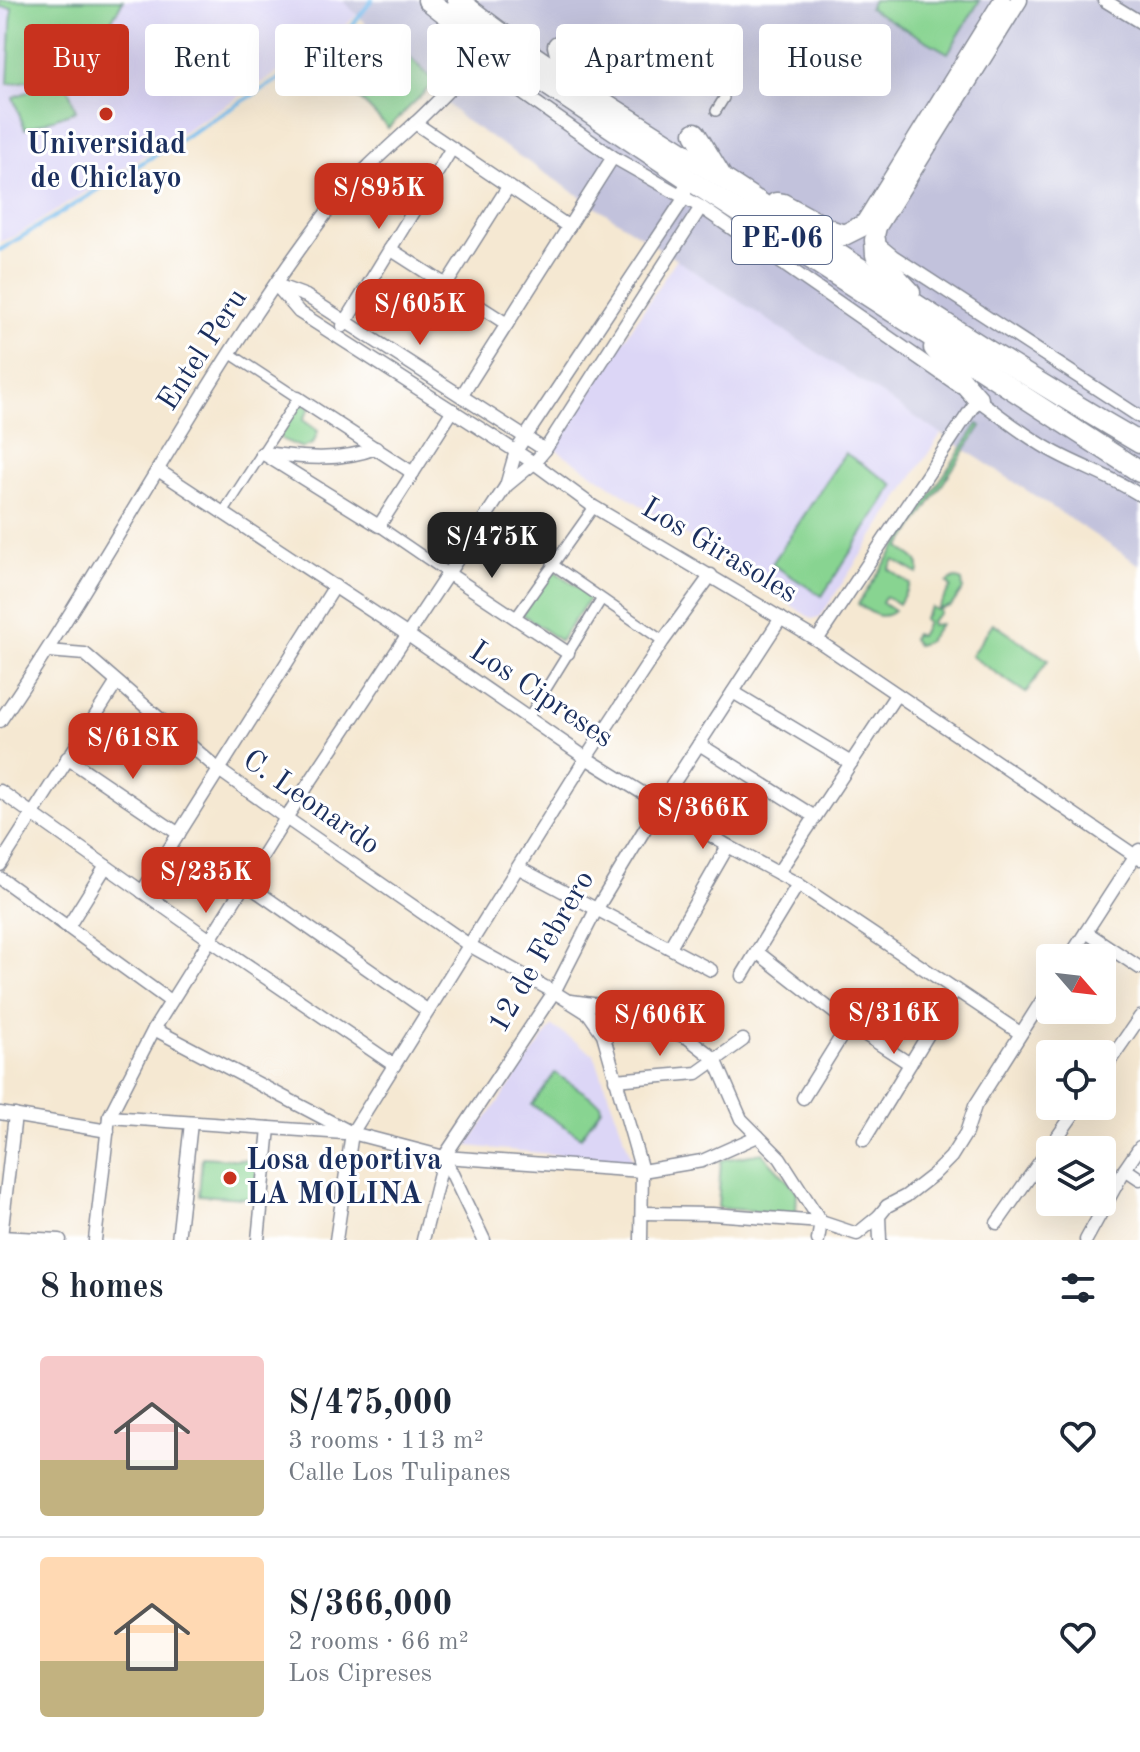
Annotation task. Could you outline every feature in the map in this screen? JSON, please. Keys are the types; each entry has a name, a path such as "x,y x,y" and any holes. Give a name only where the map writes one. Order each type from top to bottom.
{"main road":[{"name":"PE-06","path":"428,0 454,24"},
{"name":"PE-06","path":"458,0 556,69"},
{"name":"PE-06","path":"540,88 685,187 868,297 1140,472"},
{"name":"PE-06","path":"596,96 1011,366 1140,443"},
{"path":"695,133 723,179"},
{"path":"711,158 832,231 844,235 868,233 876,255 922,308"},
{"path":"755,200 783,204"},
{"path":"745,239 771,244 868,297"},
{"path":"898,316 942,355 978,399"}],"street":[{"path":"868,233 1002,0"},
{"path":"868,233 878,227 1019,0"},
{"path":"1104,0 1137,16"},
{"name":"Entel Peru","path":"0,721 48,651 231,354 329,210 375,160 442,96"},
{"path":"526,96 613,157 685,187 701,207 978,399 995,414 1055,452 1140,495"},
{"path":"716,111 724,98"},
{"path":"415,123 569,227"},
{"path":"337,335 452,148"},
{"path":"462,395 613,157"},
{"path":"446,285 508,187"},
{"path":"95,1240 109,1117 154,1029 286,818 506,486 516,451 685,187"},
{"path":"506,486 545,450 701,207"},
{"path":"868,233 893,256 1140,417"},
{"path":"390,249 507,324"},
{"path":"276,285 306,296 545,450"},
{"name":"Los Girasoles","path":"276,285 299,312 516,451 594,507 817,640 1138,855"},
{"path":"231,354 413,473"},
{"path":"223,513 298,398"},
{"path":"817,640 978,399"},
{"path":"379,526 453,410"},
{"path":"262,453 303,458 354,456 376,448"},
{"path":"262,453 379,526 568,653"},
{"name":"Los Cipreses","path":"158,470 408,635 586,758 728,846 798,884 1020,1033"},
{"path":"516,617 594,507"},
{"path":"552,564 663,641"},
{"path":"336,1240 352,1133 586,758 663,641 711,575"},
{"path":"142,892 335,586"},
{"path":"528,718 601,600"},
{"name":"12 de Febrero","path":"423,1240 444,1157 554,992 596,910 660,804 781,618"},
{"name":"C. Leonardo","path":"48,651 85,654 219,770 469,945 567,1000"},
{"path":"0,865 117,682"},
{"path":"733,692 851,763"},
{"path":"778,873 896,695"},
{"path":"699,744 815,817"},
{"path":"67,758 179,834"},
{"path":"0,791 394,1065"},
{"path":"670,947 728,846"},
{"path":"1078,944 1138,855"},
{"path":"68,927 106,866"},
{"path":"519,868 711,970"},
{"path":"0,878 170,1001"},
{"path":"245,883 428,1011"},
{"path":"742,976 798,884"},
{"path":"1086,932 1140,968"},
{"path":"757,952 849,1024 910,1064"},
{"path":"864,1140 955,990"},
{"path":"567,1000 614,1007 688,1038 715,1059 741,1119 780,1158 821,1222 818,1240"},
{"path":"567,1000 589,1014 603,1034 642,1171 641,1240"},
{"path":"642,1213 712,1214 821,1222 857,1234 887,1206 924,1182 951,1157 966,1133 975,1106 1036,1009"},
{"path":"1116,1052 1140,1017"},
{"path":"803,1098 849,1024"},
{"path":"154,1029 352,1133"},
{"path":"615,1080 697,1073 743,1040"},
{"path":"0,1113 108,1131"},
{"path":"15,1115 7,1238 60,1240"},
{"path":"109,1117 352,1133 444,1157 642,1171 702,1161 758,1136"},
{"path":"997,1223 1069,1120"},
{"path":"178,1240 191,1123"},
{"path":"258,1240 269,1128"},
{"path":"1092,1236 1125,1169 1140,1147"},
{"path":"444,1157 484,1240"},
{"path":"1125,1169 1140,1179"},
{"path":"879,1216 880,1240"}],"shaded area":[{"name":"Universidad de Chiclayo","path":"0,0 369,0 347,24 275,24 275,74 259,84 259,24 145,24 145,96 240,96 14,237 0,242"},
{"path":"342,0 1140,0 1140,565 463,119 440,96 540,96 540,24 427,24 427,84 411,68 411,24 366,24"},
{"path":"692,235 957,410 820,617 812,619 554,448"},
{"path":"552,1026 594,1054 633,1162 467,1146"}],"green space":[{"path":"0,0 123,0 108,24 24,24 24,81 8,84 12,8 0,7"},
{"path":"873,0 980,0 948,53 869,8"},
{"path":"411,58 427,74 427,90 388,128 360,99 363,96 411,96"},
{"path":"24,93 24,96 71,96 76,111 25,129 13,97"},
{"path":"298,400 310,408 303,420 318,431 313,444 302,448 276,434"},
{"path":"978,424 981,426 900,548 917,561 918,574 894,560 889,569 910,584 899,604 885,597 882,603 894,611 885,616 871,613 858,604"},
{"path":"845,453 894,485 822,596 772,564"},
{"path":"553,570 591,596 560,641 522,614"},
{"path":"955,578 962,581 963,589 951,606 939,609 940,613 931,621 932,625 940,624 927,642 917,645 912,639 915,634 920,636 927,623 923,620 931,607 937,610 951,587 947,583"},
{"path":"993,623 1048,660 1026,693 971,656"},
{"path":"555,1073 600,1103 601,1108 581,1137 532,1105"},
{"path":"762,1153 797,1191 796,1214 718,1208 721,1160"},
{"name":"Losa deportiva LA MOLINA","path":"202,1157 260,1161 258,1199 199,1195"}],"waterway":[{"path":"0,250 315,57 351,27 372,0"}],"place":[{"name":"Universidad de Chiclayo","path":"106,114"},
{"name":"Losa deportiva LA MOLINA","path":"230,1178"}]}
